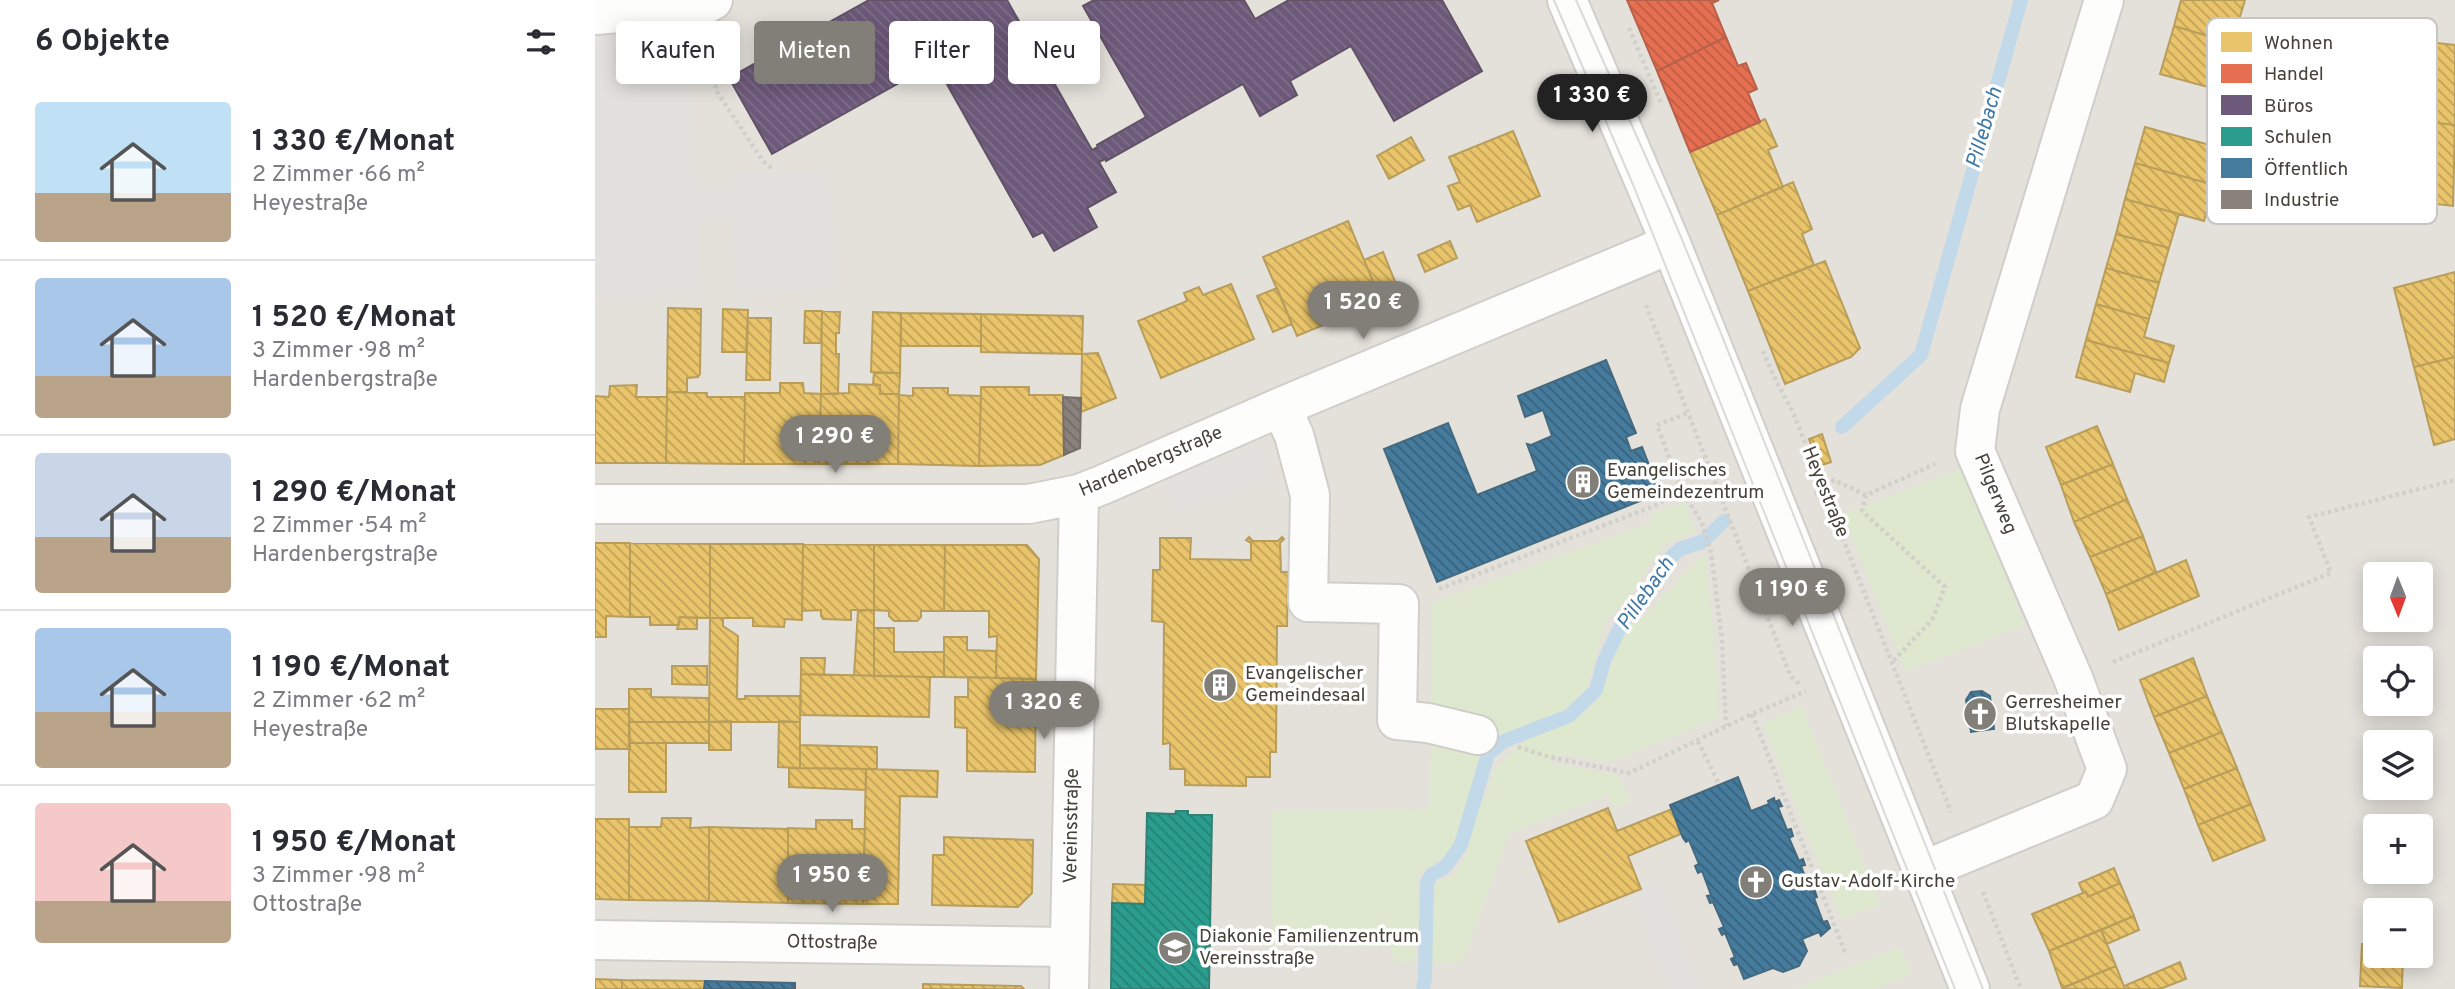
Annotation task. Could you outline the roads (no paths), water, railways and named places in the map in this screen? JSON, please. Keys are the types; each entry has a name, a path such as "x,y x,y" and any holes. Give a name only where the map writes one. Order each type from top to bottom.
{"street":[{"path":"1567,0 1671,244 1970,989"},
{"name":"Pilgerweg","path":"1922,871 2094,800 2107,769 2073,678 1975,451 1980,409 2105,0"},
{"path":"595,15 707,3"},
{"name":"Hardenbergstraße","path":"595,504 1029,504 1079,494 1671,244"},
{"path":"1281,407 1294,435 1310,495 1308,602 1399,604 1397,720 1427,723 1478,735"},
{"name":"Vereinsstraße","path":"1069,989 1079,494"},
{"name":"Ottostraße","path":"595,940 1069,947"}],"waterway":[{"name":"Pillebach","path":"1842,427 1921,355 2021,0"},
{"name":"Pillebach","path":"1423,989 1427,883 1431,875 1445,867 1461,845 1488,754 1504,741 1569,716 1596,690 1604,661 1624,619 1641,604 1671,557 1680,549 1702,542 1724,521"}],"tram line":[{"path":"1554,0 1634,187 1955,989"},
{"path":"1576,0 1720,331 1983,989"}],"place":[{"name":"Evangelisches Gemeindezentrum","path":"1583,482"},
{"name":"Evangelischer Gemeindesaal","path":"1220,685"},
{"name":"Gerresheimer Blutskapelle","path":"1980,714"},
{"name":"Gustav-Adolf-Kirche","path":"1756,882"},
{"name":"Diakonie Familienzentrum Vereinsstraße","path":"1175,948"}]}
